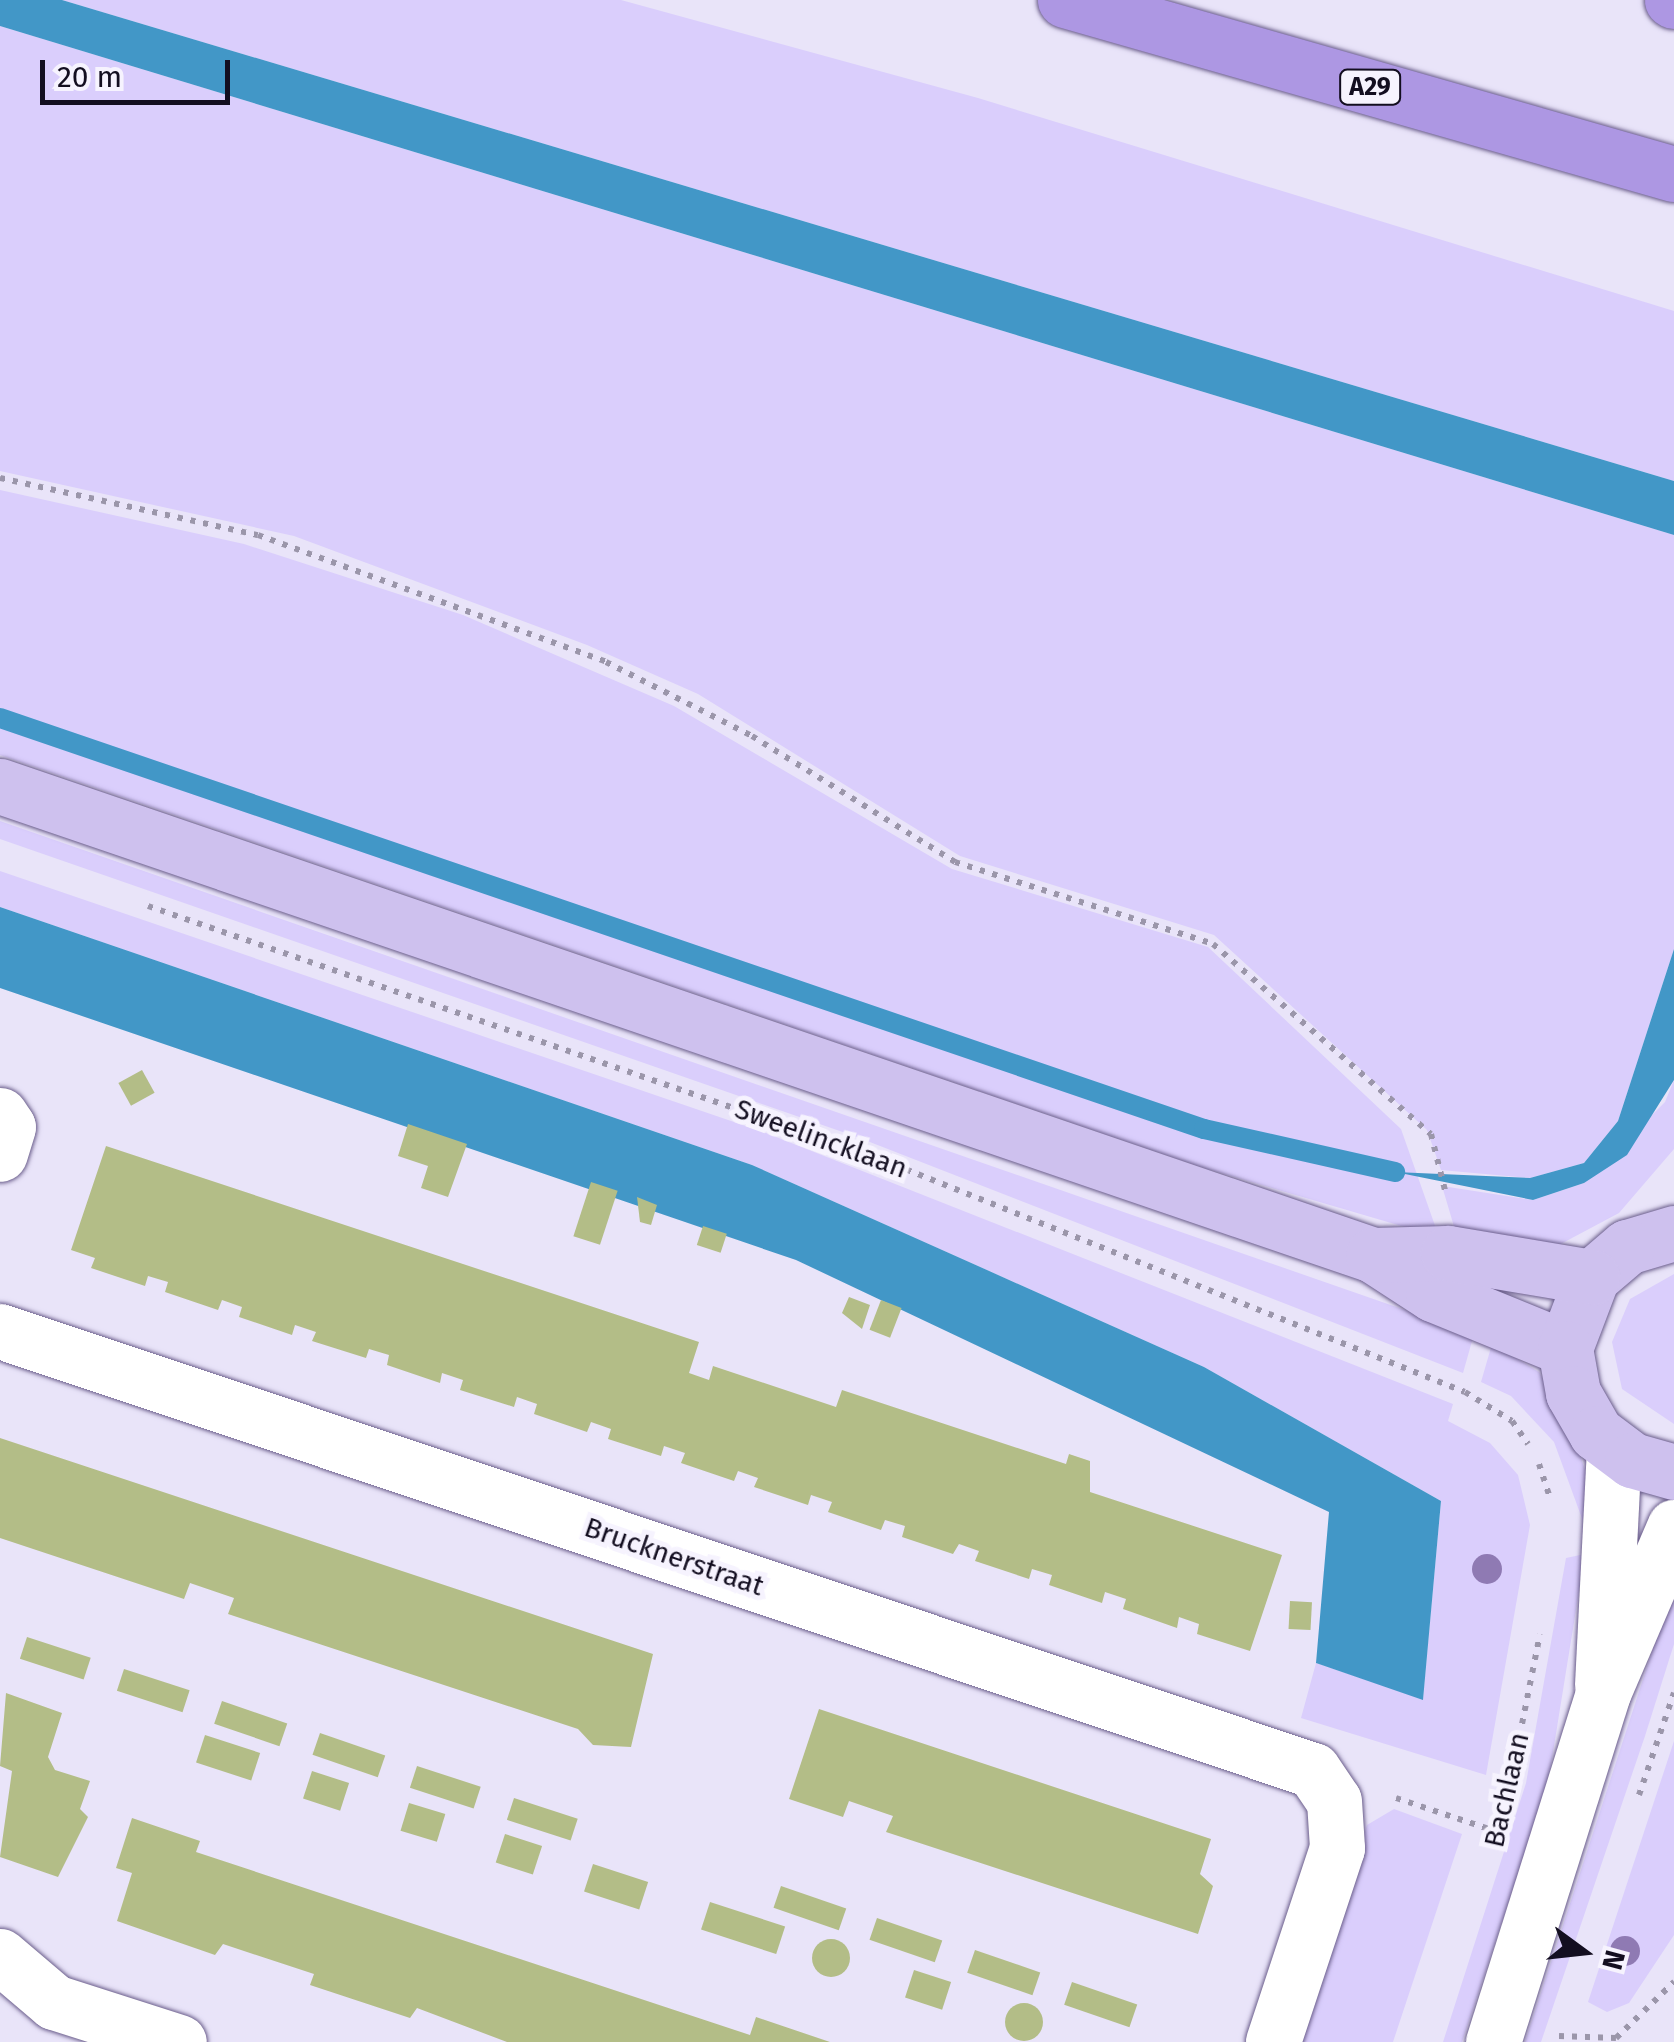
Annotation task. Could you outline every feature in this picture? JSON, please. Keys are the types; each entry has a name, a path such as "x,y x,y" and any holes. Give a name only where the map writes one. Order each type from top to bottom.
{"highway":[{"name":"A29","path":"1065,0 1674,174"}],"main road":[{"path":"0,786 1374,1255 1432,1294 1565,1348"},
{"path":"1672,1229 1627,1248 1592,1277 1565,1348 1582,1414 1614,1449 1674,1472"},
{"path":"1374,1255 1448,1253 1592,1277"}],"street":[{"path":"0,1115 8,1127 0,1154"},
{"name":"Brucknerstraat","path":"0,1331 1313,1770 1334,1801"},
{"path":"1603,1693 1614,1449"},
{"path":"1493,2042 1603,1693 1674,1527"},
{"path":"1273,2042 1336,1848 1334,1801"},
{"path":"0,1956 54,2002 179,2042"}],"path":[{"path":"0,478 258,535 606,662 752,736 955,862 1212,944 1431,1134 1450,1206"},
{"name":"Sweelincklaan","path":"131,900 870,1155 1466,1392 1512,1421 1538,1460 1554,1514"},
{"name":"Bachlaan","path":"1516,1758 1542,1626"},
{"path":"1334,1801 1364,1787 1501,1833"},
{"name":"Bachlaan","path":"1495,1850 1505,1814"},
{"path":"1558,2036 1616,2038 1674,1982"}],"shaded area":[{"path":"62,0 621,0 978,98 1674,311 1674,481"},
{"path":"0,26 1674,535 1674,949 1618,1121 1584,1163 1530,1178 1441,1170 1427,1130 1214,935 960,856 698,694 587,645 294,536 0,471"},
{"path":"0,490 244,544 463,615 674,706 952,869 1208,947 1401,1129 1439,1237 1204,1168 0,755"},
{"path":"0,821 1474,1334 1463,1373 857,1137 0,839"},
{"path":"0,871 766,1133 1453,1404 1448,1421 1490,1443 1518,1475 1530,1525 1486,1775 1301,1718 1316,1663 1423,1699 1441,1501 1204,1367 752,1165 0,907"},
{"path":"1674,1080 1674,1149 1619,1213 1557,1246 1458,1240 1442,1186 1533,1200 1584,1183 1665,1102"},
{"path":"1674,1274 1674,1424 1622,1389 1612,1342 1630,1299"},
{"path":"1492,1344 1539,1372 1570,1425 1586,1473 1584,1524 1554,1442 1511,1396 1481,1382"},
{"path":"1585,1554 1548,1783 1462,2042 1443,2042 1526,1783 1566,1558"},
{"path":"1674,1584 1674,1644 1645,1736 1541,2042 1525,2042"},
{"path":"1674,1741 1674,1935 1629,2003 1607,2012 1588,2002"},
{"path":"1394,1809 1462,1834 1393,2042 1301,2042 1367,1825"}],"water":[{"path":"0,0 62,0 1674,481 1674,535 0,26"},
{"path":"0,907 752,1165 1204,1367 1441,1501 1423,1700 1316,1663 1329,1512 796,1260 0,988"},
{"path":"1674,949 1674,1080 1627,1155 1584,1183 1533,1200 1395,1172 1530,1178 1584,1163 1618,1121"}],"building":[{"path":"142,1070 155,1093 131,1106 118,1083"},
{"path":"408,1124 467,1144 448,1197 421,1188 428,1166 398,1156"},
{"path":"106,1146 699,1342 689,1373 709,1380 713,1366 836,1407 842,1390 1066,1464 1069,1454 1090,1461 1090,1492 1282,1555 1250,1651 1197,1634 1199,1624 1179,1617 1177,1628 1123,1609 1126,1599 1105,1592 1102,1603 1049,1585 1052,1575 1032,1569 1029,1579 975,1561 979,1551 959,1544 953,1554 902,1537 905,1526 885,1520 881,1530 828,1512 832,1502 811,1495 808,1505 754,1487 758,1478 738,1471 734,1481 681,1463 685,1453 664,1446 661,1456 608,1439 611,1429 591,1422 587,1432 534,1414 537,1404 517,1397 514,1407 460,1390 463,1380 442,1373 440,1383 387,1365 389,1355 369,1349 366,1358 312,1341 316,1332 295,1325 292,1335 239,1317 242,1307 222,1300 218,1310 165,1292 168,1282 148,1276 145,1286 91,1268 95,1258 71,1250"},
{"path":"591,1182 618,1191 600,1245 573,1236"},
{"path":"637,1197 657,1205 651,1225 640,1222"},
{"path":"703,1226 727,1234 721,1253 697,1245"},
{"path":"849,1297 870,1305 862,1329 842,1313"},
{"path":"881,1300 902,1308 890,1338 870,1330"},
{"path":"0,1438 653,1654 631,1747 593,1745 578,1729 228,1614 234,1598 190,1583 184,1599 0,1538"},
{"path":"1290,1601 1312,1602 1311,1630 1289,1629"},
{"path":"27,1637 91,1658 84,1680 20,1659"},
{"path":"124,1669 190,1690 183,1712 117,1691"},
{"path":"6,1693 62,1713 48,1757 55,1770 90,1781 80,1809 88,1817 58,1877 0,1857 12,1771 0,1766"},
{"path":"222,1701 287,1723 279,1746 214,1724"},
{"path":"819,1709 1211,1839 1200,1874 1213,1886 1198,1934 886,1832 893,1816 849,1801 843,1817 789,1799"},
{"path":"320,1733 385,1755 378,1777 313,1755"},
{"path":"205,1735 260,1753 251,1781 196,1763"},
{"path":"417,1766 481,1787 474,1809 410,1788"},
{"path":"312,1771 349,1783 340,1811 303,1799"},
{"path":"514,1798 578,1819 571,1841 507,1820"},
{"path":"409,1803 445,1814 437,1842 401,1831"},
{"path":"132,1818 200,1841 196,1852 750,2035 756,2017 830,2042 507,2042 417,2008 410,2018 310,1985 314,1974 223,1944 215,1955 117,1921 132,1873 116,1868"},
{"path":"505,1834 542,1846 533,1875 496,1863"},
{"path":"593,1864 648,1882 639,1910 584,1892"},
{"path":"781,1886 846,1908 839,1930 774,1908"},
{"path":"710,1902 785,1926 776,1954 701,1930"},
{"path":"877,1918 942,1940 935,1962 870,1940"},
{"path":"831,1939 844,1945 850,1958 844,1971 831,1977 818,1971 812,1958 818,1945"},
{"path":"975,1950 1040,1972 1032,1995 967,1973"},
{"path":"914,1970 951,1982 942,2010 905,1998"},
{"path":"1072,1982 1137,2004 1129,2027 1064,2005"},
{"path":"1024,2003 1037,2009 1043,2022 1037,2035 1024,2041 1011,2035 1005,2022 1011,2009"}],"waterway":[{"path":"0,718 1204,1129 1395,1172"}]}
